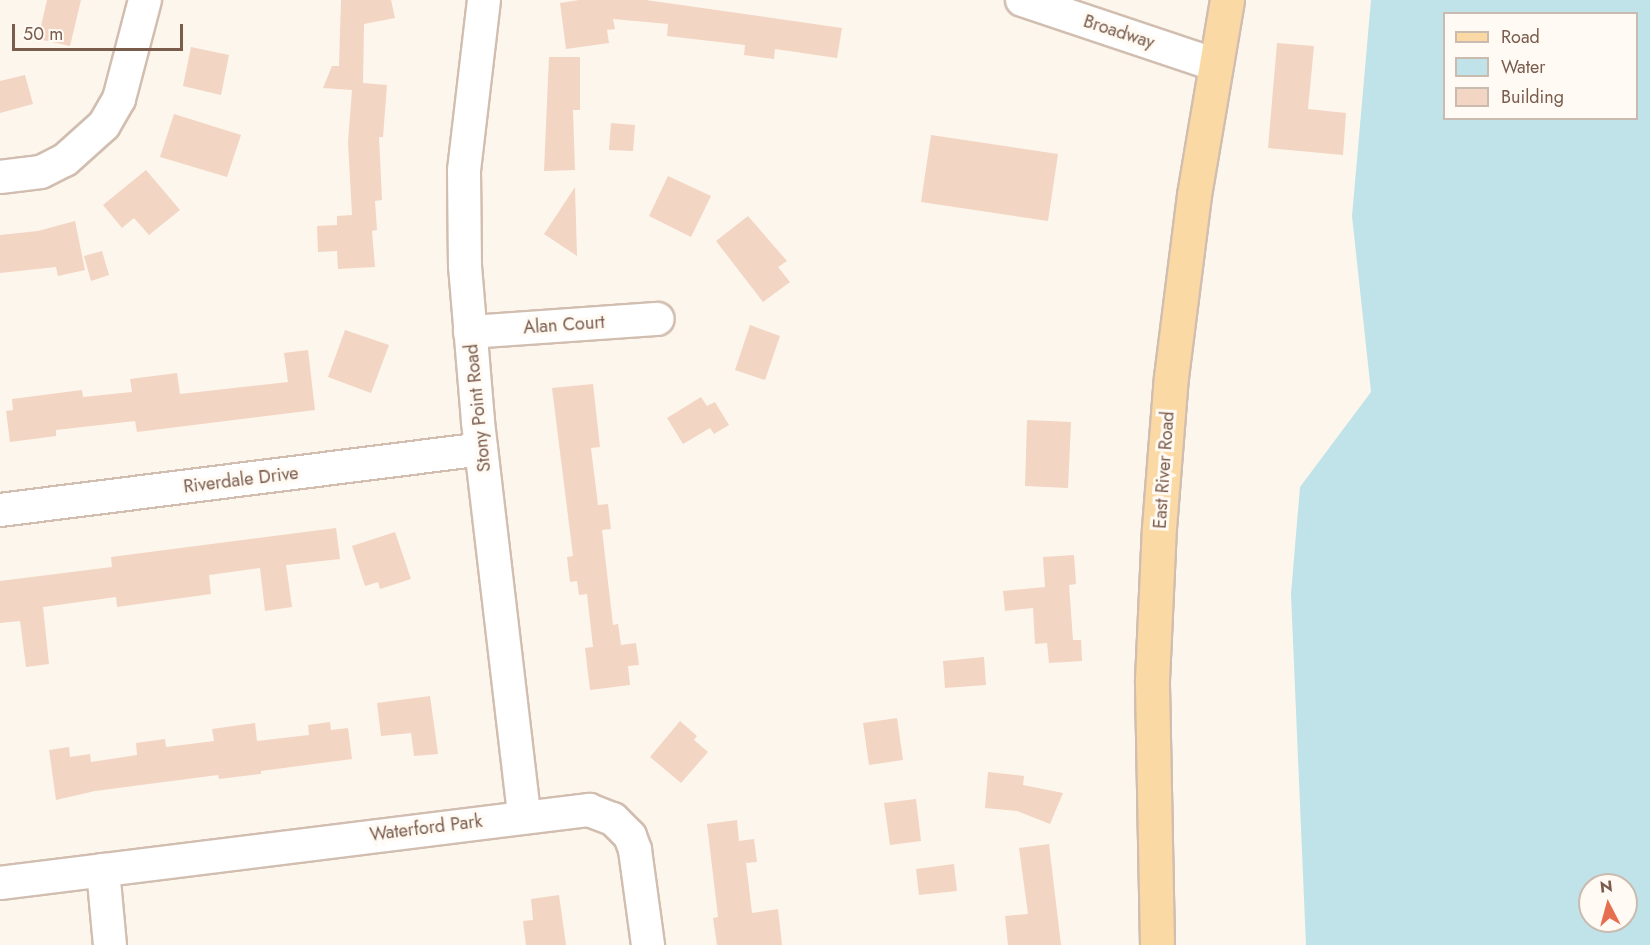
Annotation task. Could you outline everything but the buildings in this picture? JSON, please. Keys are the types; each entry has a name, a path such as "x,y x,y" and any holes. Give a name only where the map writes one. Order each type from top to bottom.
{"main road":[{"name":"East River Road","path":"1157,945 1152,770 1154,604 1171,377 1227,0"}],"street":[{"path":"0,177 41,172 65,160 104,125 119,99 145,0"},
{"name":"Stony Point Road","path":"484,0 464,171 465,266 481,449 524,816"},
{"name":"Broadway","path":"1022,0 1216,65"},
{"name":"Alan Court","path":"470,332 658,320"},
{"name":"Riverdale Drive","path":"0,510 481,449"},
{"name":"Waterford Park","path":"0,883 524,816 589,810 613,819 622,828 635,850 648,945"},
{"path":"103,870 110,945"}],"water":[{"path":"1371,0 1650,0 1650,945 1306,945 1291,594 1300,487 1371,392 1352,216"}]}
